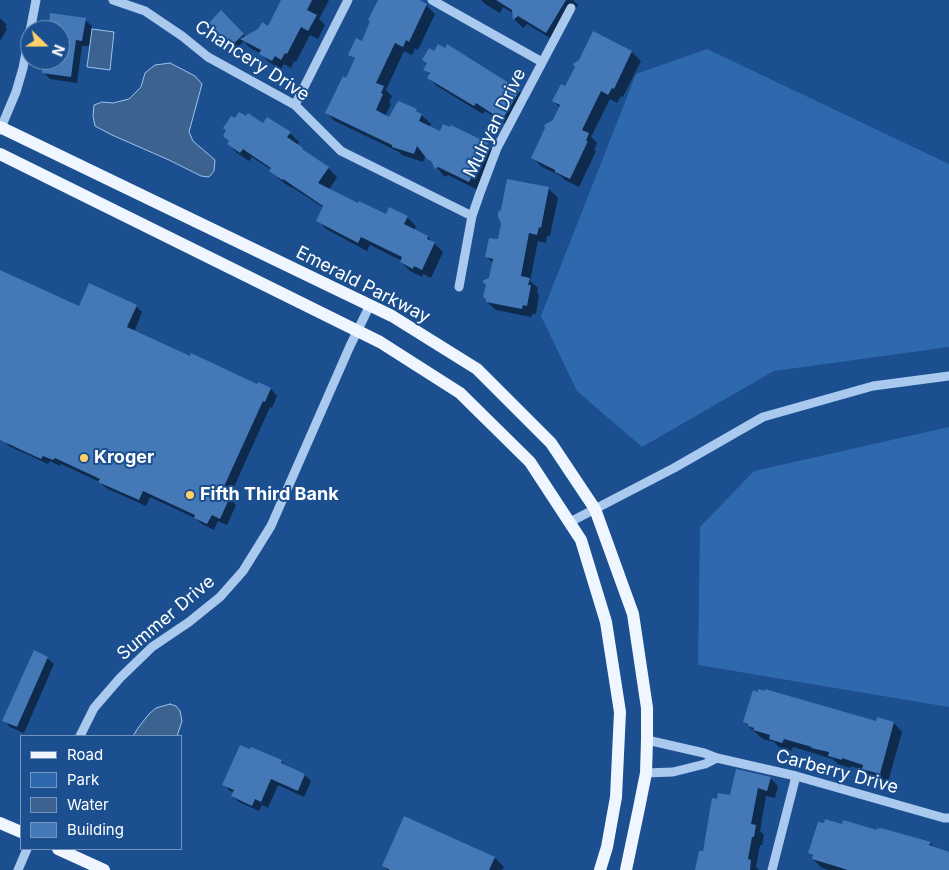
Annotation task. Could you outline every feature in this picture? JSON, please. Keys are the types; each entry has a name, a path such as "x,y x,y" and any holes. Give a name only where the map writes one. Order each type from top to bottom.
{"main road":[{"name":"Emerald Parkway","path":"0,128 392,316 477,368 551,443 595,509 633,614 647,708 647,740 646,773 626,870"},
{"path":"0,154 380,342 460,393 530,462 582,540 606,622 620,712 616,797 608,847 600,870"},
{"path":"0,823 20,832"},
{"path":"60,850 104,870"}],"street":[{"path":"0,128 16,92 36,0"},
{"name":"Chancery Drive","path":"113,0 145,11 182,36 208,57 295,105 341,151 472,216"},
{"path":"295,105 348,0"},
{"path":"432,0 542,62"},
{"name":"Mulryan Drive","path":"458,287 472,216 497,148 571,8"},
{"name":"Summer Drive","path":"80,735 94,708 120,678 152,647 189,622 220,597 243,571 271,526 370,305"},
{"path":"570,522 674,468 763,417 873,386 949,376"},
{"name":"Carberry Drive","path":"647,740 796,776 949,818"},
{"path":"646,773 673,772 705,764 717,758"},
{"path":"772,870 796,776"},
{"path":"18,870 27,850"}],"green space":[{"path":"707,49 949,164 949,347 774,371 642,447 577,391 541,316 636,74"},
{"path":"949,427 949,707 698,665 700,527 754,471"}],"water":[{"path":"92,29 114,32 110,70 87,67"},
{"path":"170,63 195,76 202,84 189,132 193,141 215,160 214,171 209,177 201,176 95,126 93,116 94,105 102,102 113,103 129,99 141,87 145,73 155,65"},
{"path":"170,704 176,706 180,711 182,721 177,735 134,735 149,714 156,708"}],"building":[{"path":"281,0 312,0 307,10 317,15 308,31 301,27 287,54 285,53 281,60 275,56 272,61 259,54 261,50 240,39 258,29 262,22 268,26"},
{"path":"378,0 419,0 427,4 409,42 406,40 403,47 395,43 376,83 384,86 381,93 383,94 376,110 389,117 398,101 417,109 416,111 422,114 419,121 440,131 443,124 450,127 451,125 488,143 469,182 438,167 435,169 431,161 427,159 417,146 414,154 392,147 392,145 325,113 343,76 346,78 355,58 348,55 356,38 362,41 370,21 368,20"},
{"path":"496,0 566,0 546,33 518,16 513,20 512,10"},
{"path":"221,10 244,34 231,46 209,23"},
{"path":"50,13 86,18 82,41 76,40 71,77 42,73 42,70 70,70 70,20 49,20"},
{"path":"593,31 632,51 614,89 612,88 608,95 601,91 582,130 589,133 586,141 588,141 570,179 531,158 545,128 544,125 553,120 560,105 552,101 561,84 565,86 575,67 573,64 579,60"},
{"path":"438,44 445,48 447,44 520,90 502,120 476,103 474,106 427,78 430,73 423,70 427,63 422,60 429,48 434,51"},
{"path":"239,112 246,116 248,113 263,123 267,117 291,132 287,137 329,167 318,183 358,203 359,201 386,214 389,207 408,216 404,224 428,236 427,239 435,242 422,270 414,266 413,269 400,262 402,257 361,237 358,243 316,221 323,206 269,171 271,168 243,149 240,153 227,144 229,141 223,136 226,130 223,128 231,116 235,118"},
{"path":"507,179 549,187 541,228 539,227 537,235 529,233 521,276 530,278 528,285 531,285 527,306 523,305 522,309 486,302 486,299 483,297 486,285 482,281 489,278 493,259 485,257 489,238 498,239 501,224 498,212 501,210"},
{"path":"0,270 79,306 89,283 137,305 127,327 190,356 191,353 257,384 258,382 271,388 265,402 263,401 221,493 230,497 220,519 212,515 207,524 194,518 195,515 143,491 139,500 98,482 100,479 55,458 53,460 43,456 41,459 0,440"},
{"path":"34,650 48,657 17,727 2,721"},
{"path":"758,689 765,691 765,689 876,721 877,717 894,722 880,774 862,769 863,765 842,758 842,760 828,756 829,752 784,739 782,743 769,739 770,735 753,730 754,728 743,722 753,690 758,692"},
{"path":"240,745 250,749 251,747 282,760 281,763 305,774 298,791 271,779 261,802 255,799 252,806 231,796 234,790 222,785"},
{"path":"736,769 771,777 767,791 758,788 751,824 756,825 748,859 751,860 750,870 695,870 699,851 703,851 712,798 717,799 718,793 730,795"},
{"path":"404,816 495,857 489,870 390,870 382,866"},
{"path":"825,819 842,824 843,820 877,830 877,828 881,828 931,842 929,845 949,852 949,870 848,870 812,859 813,855 808,853 818,822 824,823"}],"place":[{"name":"Kroger","path":"84,458"},
{"name":"Fifth Third Bank","path":"190,495"}]}
